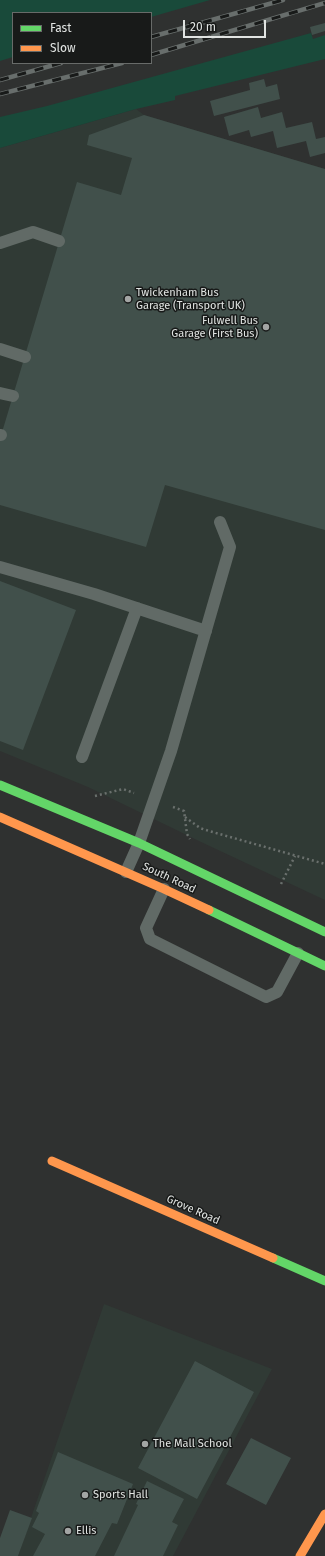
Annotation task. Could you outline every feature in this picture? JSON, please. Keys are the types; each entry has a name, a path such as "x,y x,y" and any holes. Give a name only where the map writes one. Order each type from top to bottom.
{"main road":[{"name":"South Road","path":"0,785 139,843 325,932"},
{"name":"South Road","path":"0,816 164,889 325,966"},
{"name":"Grove Road","path":"52,1161 325,1281"},
{"path":"300,1556 325,1514"}],"lane":[{"path":"0,243 33,232 59,241"},
{"path":"0,349 25,357"},
{"path":"0,393 13,396"},
{"path":"126,872 139,843 171,751 230,547 220,522"},
{"path":"0,567 94,594 206,631"},
{"path":"82,757 137,608"},
{"path":"164,889 146,928 150,939 266,997 277,992 298,953"}],"path":[{"path":"185,817 200,828 325,864"},
{"path":"282,882 295,856"}],"shaded area":[{"path":"136,109 144,115 325,169 325,900 88,787 0,751 0,148"},
{"name":"The Mall School","path":"104,1304 272,1369 173,1556 18,1556"}],"green space":[{"path":"0,0 210,0 152,17 152,12 12,12 12,57 0,61"},
{"path":"311,33 313,39 325,35 325,59 175,96 175,100 136,109 0,148 0,117 47,106"}],"building":[{"path":"325,23 325,31 312,35 310,27"},
{"path":"264,79 266,87 277,84 280,99 214,116 210,101 250,90 249,83"},
{"path":"258,107 261,118 282,112 286,128 312,122 316,139 325,137 325,153 310,157 306,141 277,148 273,131 251,137 249,130 229,136 224,117"},
{"name":"Twickenham Bus Garage (Transport UK)","path":"144,115 325,169 325,530 165,485 146,547 0,505 0,439 77,182 121,195 132,158 87,145 89,135"},
{"path":"0,581 76,610 23,750 0,741"},
{"path":"195,1361 254,1392 197,1499 138,1468"},
{"path":"251,1438 291,1458 266,1505 226,1484"},
{"name":"Sports Hall","path":"58,1452 133,1484 117,1524 112,1523 95,1556 33,1556 45,1534 32,1527 39,1513 36,1511"},
{"path":"147,1481 184,1499 172,1522 178,1525 163,1556 114,1556 138,1505 136,1504"},
{"path":"10,1510 32,1518 18,1556 0,1556 0,1538"}],"railway":[{"path":"152,37 283,0"},
{"path":"152,55 325,3"},
{"path":"0,80 57,64"},
{"path":"0,94 118,64"}],"traffic: fast":[{"path":"0,785 139,843 325,932"},
{"path":"209,910 325,966"},
{"path":"273,1258 325,1281"}],"traffic: slow":[{"path":"0,817 209,910"},
{"path":"52,1161 273,1258"},
{"path":"300,1556 325,1514"}],"place":[{"name":"Twickenham Bus Garage (Transport UK)","path":"128,299"},
{"name":"Fulwell Bus Garage (First Bus)","path":"266,327"},
{"name":"The Mall School","path":"145,1444"},
{"name":"Sports Hall","path":"85,1495"},
{"name":"Ellis","path":"68,1531"}]}
